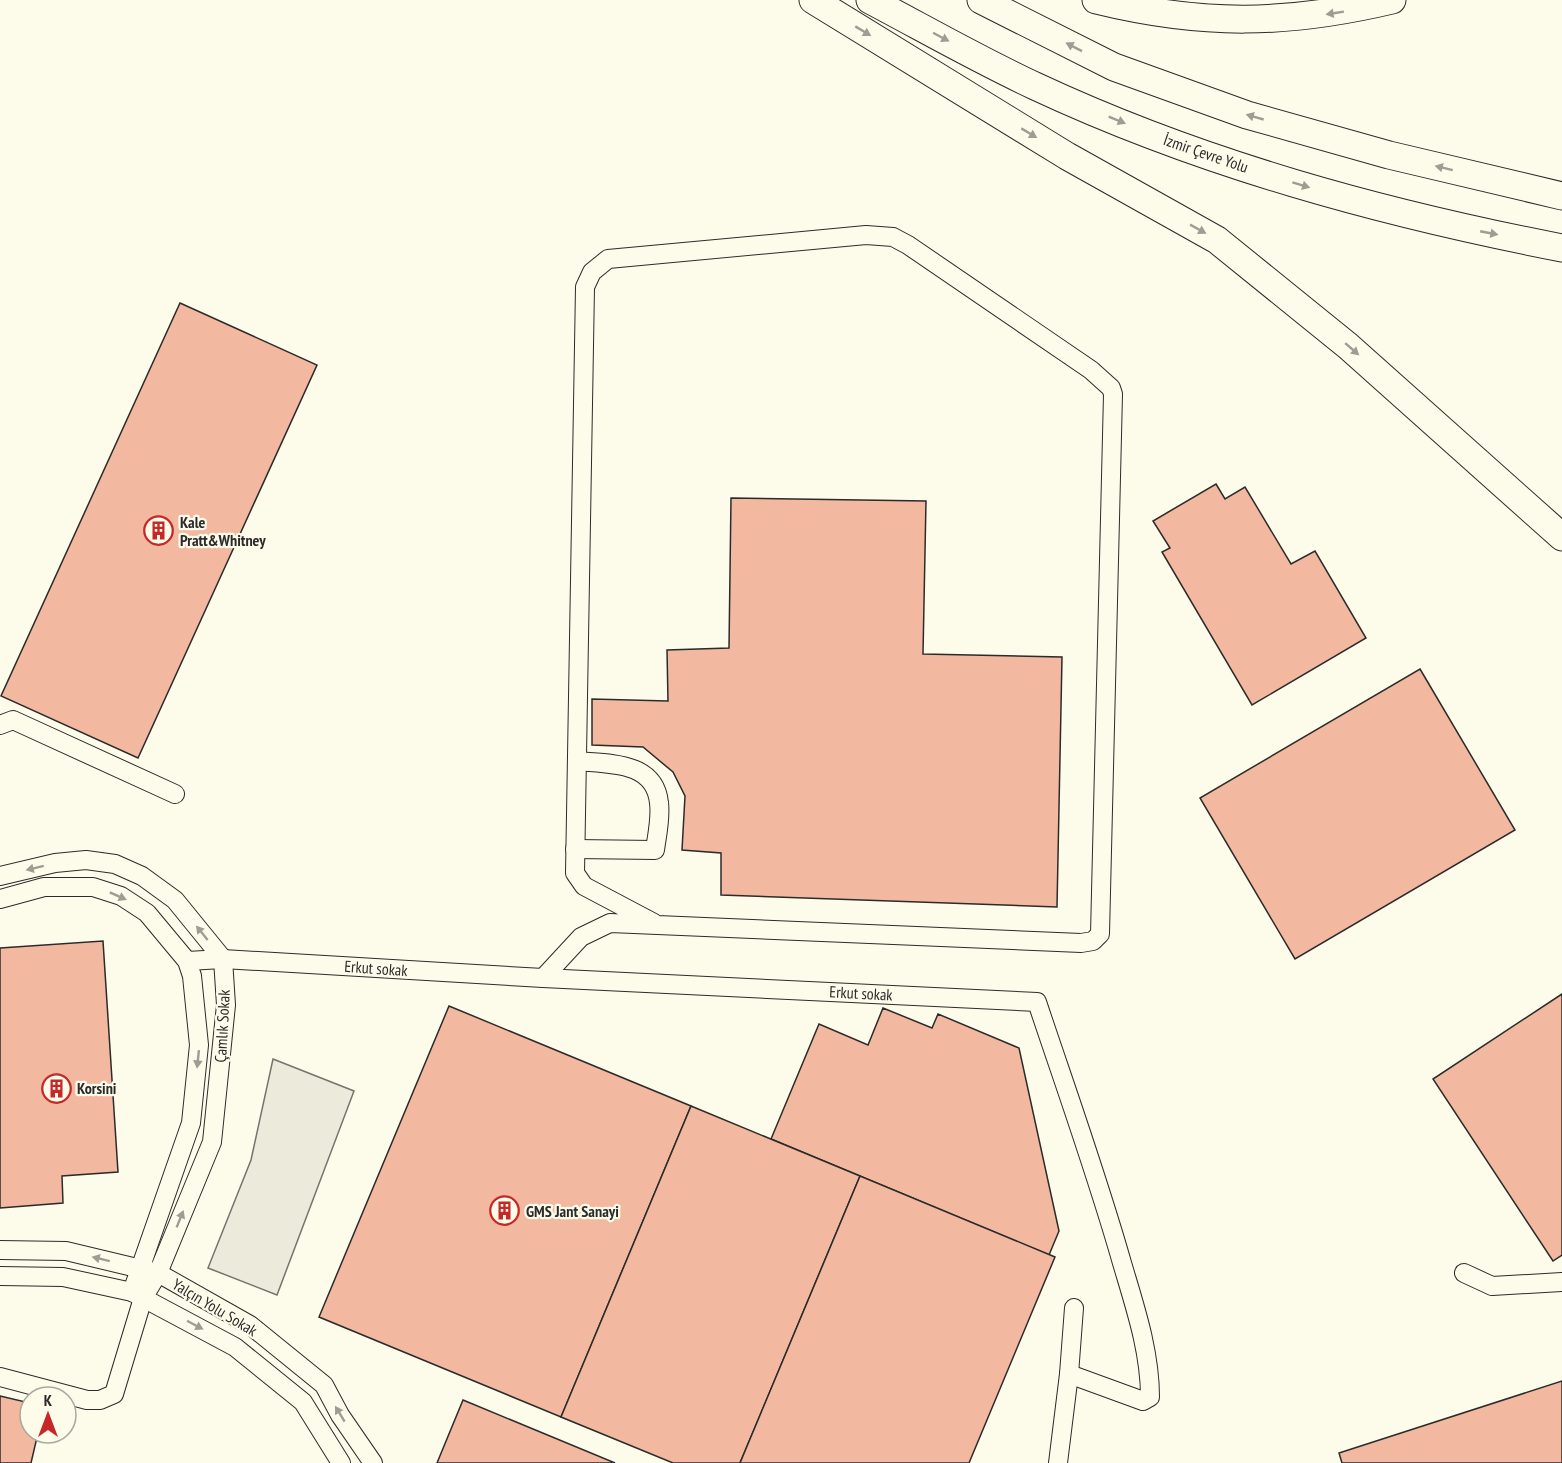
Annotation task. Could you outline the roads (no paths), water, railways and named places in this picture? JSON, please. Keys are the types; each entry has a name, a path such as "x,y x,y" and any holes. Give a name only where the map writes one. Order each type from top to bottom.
{"highway":[{"path":"813,0 1067,156 1217,240 1348,346 1562,537"},
{"name":"İzmir Çevre Yolu","path":"870,0 1035,86 1174,143 1300,185 1444,225 1562,248"},
{"path":"981,0 1114,67 1248,115 1389,155 1562,196"},
{"path":"1096,0 1151,14 1244,21 1335,14 1392,0"}],"street":[{"path":"543,978 581,937 610,923 654,923 1081,944 1097,939 1100,934 1113,438 1111,388 1091,370 893,237 846,236 608,259 592,272 585,288 575,873 579,882 654,923"},
{"path":"0,725 13,720 175,794"},
{"path":"575,849 655,850 659,803 653,784 638,769 577,761"},
{"path":"0,876 56,863 86,860 116,864 142,876 175,900 223,958"},
{"name":"Çamlık Sokak","path":"0,899 44,887 93,887 112,893 147,914 187,961 192,976 199,1044 191,1122 149,1271"},
{"name":"Erkut sokak","path":"187,961 223,958 543,978 1037,1002 1111,1222 1133,1298 1150,1372 1150,1397 1143,1401 1070,1374"},
{"name":"Çamlık Sokak","path":"0,1377 87,1400 100,1400 114,1394 137,1295 212,1142 226,1005 223,958"},
{"name":"Yalçın Yolu Sokak","path":"0,1250 66,1251 149,1271 250,1325 324,1385 340,1415 373,1463"},
{"path":"1464,1274 1492,1286 1562,1282"},
{"name":"Yalçın Yolu Sokak","path":"0,1276 63,1277 137,1295 235,1347 303,1402 341,1463"},
{"path":"1058,1463 1070,1374 1074,1308"}],"place":[{"name":"Kale Pratt&Whitney","path":"159,531"},
{"name":"Korsini","path":"56,1088"},
{"name":"GMS Jant Sanayi","path":"505,1211"}]}
